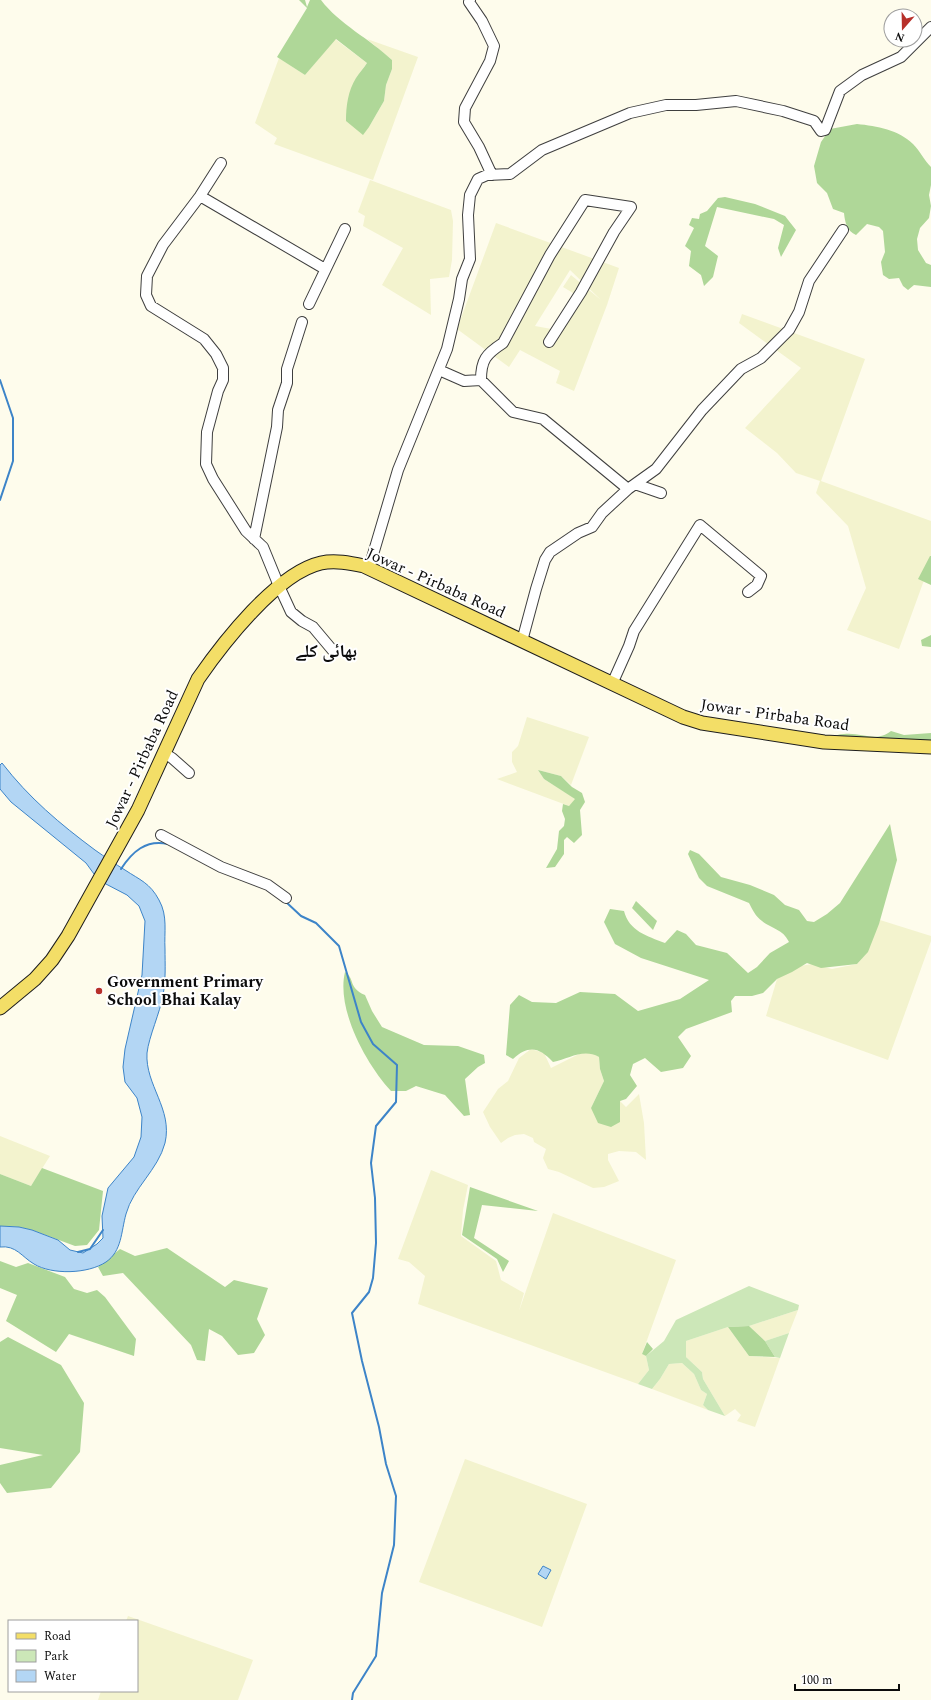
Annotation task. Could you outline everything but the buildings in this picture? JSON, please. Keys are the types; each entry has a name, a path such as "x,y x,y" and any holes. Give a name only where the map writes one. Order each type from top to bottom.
{"main road":[{"name":"Jowar - Pirbaba Road","path":"0,1008 35,979 52,960 68,936 138,810 198,679 210,661 250,614 279,586 300,572 321,563 340,562 369,568 612,684 683,717 702,723 824,742 931,747"}],"street":[{"path":"470,0 469,2 488,31 494,46 490,61 464,108 464,122 479,147 492,175"},
{"path":"369,568 398,470 447,349 459,299 462,279 470,259 468,214 470,196 478,179 492,175 510,174 542,150 630,113 666,105 696,105 736,101 783,111 814,121 821,131 825,130 840,92 862,75 901,57 931,26"},
{"path":"221,163 200,196 163,245 148,276 146,295 151,306 204,339 216,354 223,368 223,380 218,392 207,432 206,464 229,506 254,540 263,547 291,612 312,627 334,652"},
{"path":"200,196 325,269"},
{"path":"549,342 581,292 614,232 631,207 584,200 550,255 503,343 489,352 481,368 481,380 513,412 543,419 631,487 661,493"},
{"path":"310,304 325,269 345,229"},
{"path":"522,641 536,589 550,552 578,533 592,527 602,513 631,487 656,469 702,410 741,369 761,358 789,330 799,312 809,281 843,230"},
{"path":"254,540 277,427 278,410 287,383 287,369 302,322"},
{"path":"439,370 464,381 481,380"},
{"path":"612,684 634,631 700,525 761,576 757,585 748,592"},
{"path":"164,753 189,773"},
{"path":"161,835 221,867 268,885 286,898"}],"green space":[{"path":"299,0 305,0 307,7 310,0 321,0 337,17 392,60 392,69 386,85 384,101 363,135 346,121 346,115 351,88 367,63 336,39 305,75 277,57 307,8"},
{"path":"335,39 367,63 356,78 369,127 384,101 386,85 392,69 392,60 367,39 418,57 373,180 274,144 277,138 255,123 279,58 305,75"},
{"path":"857,124 880,128 901,135 913,144 931,167 931,185 929,195 931,206 929,218 920,228 917,239 918,250 926,263 931,265 931,287 914,285 908,290 903,286 899,278 889,279 883,275 881,262 885,252 883,231 879,227 867,224 856,235 850,231 845,220 844,213 833,209 827,193 817,183 814,166 821,142 830,129"},
{"path":"370,180 451,210 453,221 452,260 449,277 430,279 431,315 382,285 403,248 363,226 365,216 358,212"},
{"path":"725,197 755,204 785,216 796,230 781,257 778,248 784,225 774,219 717,207 705,246 718,256 713,277 704,286 701,275 689,266 691,251 685,246 694,228 689,225 692,218 699,219 700,214 707,211 718,198"},
{"path":"496,223 619,268 607,305 574,391 556,383 560,371 520,350 509,367 457,329","holes":["570,270 601,300 571,275 563,287 578,296 557,330 535,326"]},
{"path":"742,314 865,359 821,481 931,521 931,561 899,649 847,630 866,588 848,526 816,493 820,481 796,473 777,453 745,428 801,368 739,323"},
{"path":"931,556 931,585 918,579"},
{"path":"931,635 931,647 922,646 921,640"},
{"path":"527,717 589,737 571,785 561,776 538,770 544,779 576,799 569,806 497,779 517,772 512,762 512,752 518,746"},
{"path":"891,731 904,735 931,733 931,744 829,738 844,734 874,737"},
{"path":"538,770 561,776 572,787 582,793 585,802 580,810 582,835 574,843 567,837 564,840 564,854 555,867 546,868 557,849 559,831 564,826 565,819 562,811 563,804 569,806 575,799 544,779"},
{"path":"890,824 897,860 879,924 868,952 857,964 821,968 807,963 777,979 763,993 752,996 735,996 731,1001 732,1012 686,1029 678,1037 691,1056 683,1068 661,1072 645,1058 633,1064 630,1075 637,1086 626,1099 620,1101 620,1122 611,1127 598,1123 591,1108 604,1081 600,1069 599,1057 582,1054 553,1062 544,1054 534,1050 524,1051 513,1059 506,1055 510,1005 519,995 532,1002 556,1003 580,992 615,994 638,1011 680,999 709,980 641,958 615,944 604,922 610,909 624,911 626,918 634,928 645,935 665,943 677,930 686,934 696,945 727,953 748,973 757,967 770,953 789,942 784,934 760,919 754,913 749,903 707,886 699,878 688,854 690,850 699,854 721,877 750,885 774,895 785,905 799,910 807,921 814,922 827,914 840,903"},
{"path":"636,901 657,921 653,930 632,908"},
{"path":"880,920 931,936 931,941 888,1060 766,1016 777,979 800,966 812,964 832,969 857,964 866,954"},
{"path":"345,972 350,977 356,989 365,995 372,1011 382,1027 424,1045 458,1046 484,1055 485,1063 478,1067 465,1079 470,1115 464,1116 445,1095 416,1086 406,1091 391,1091 381,1080 363,1051 349,1019 343,987"},
{"path":"531,1049 544,1053 551,1068 581,1053 593,1053 599,1057 600,1069 604,1081 591,1108 611,1126 620,1121 620,1101 626,1107 639,1094 644,1123 646,1160 636,1152 619,1151 608,1154 608,1160 619,1181 604,1187 593,1188 559,1172 548,1169 543,1158 546,1149 534,1142 533,1138 524,1134 515,1135 501,1143 490,1127 483,1112 498,1089 508,1081 519,1058"},
{"path":"0,1136 50,1156 31,1186 0,1174"},
{"path":"42,1168 103,1191 99,1230 87,1245 75,1246 32,1230 19,1227 0,1226 0,1174 31,1186"},
{"path":"431,1170 468,1185 463,1210 461,1236 496,1261 501,1280 524,1293 519,1311 553,1213 676,1260 642,1354 646,1356 649,1370 638,1384 418,1304 425,1276 409,1262 398,1259"},
{"path":"470,1187 538,1211 482,1205 474,1238 509,1261 503,1272 497,1259 462,1235"},
{"path":"167,1248 225,1287 234,1280 268,1288 257,1319 265,1335 254,1353 238,1355 222,1336 209,1329 205,1361 197,1360 191,1345 123,1273 103,1276 98,1267 120,1249 135,1256"},
{"path":"0,1261 16,1267 28,1263 65,1277 74,1289 87,1293 97,1290 105,1297 136,1339 134,1356 69,1334 56,1352 6,1321 17,1295 0,1288"},
{"path":"749,1286 799,1305 798,1310 749,1326 728,1327 686,1341 686,1357 702,1372 703,1379 725,1416 708,1410 703,1405 707,1394 701,1390 694,1374 682,1363 669,1364 652,1389 638,1384 649,1370 646,1356 664,1341 676,1320"},
{"path":"798,1310 789,1333 765,1341 749,1326"},
{"path":"749,1326 765,1341 775,1357 749,1356 728,1327"},
{"path":"728,1327 749,1356 780,1358 755,1427 737,1421 741,1415 735,1409 725,1416 703,1379 702,1372 686,1357 686,1341"},
{"path":"789,1333 780,1358 775,1357 765,1341"},
{"path":"8,1337 61,1365 84,1403 80,1452 51,1488 7,1493 0,1483 0,1465 43,1455 0,1448 0,1342"},
{"path":"647,1342 653,1349 646,1356 642,1354"},
{"path":"682,1363 694,1374 701,1390 707,1394 703,1405 708,1410 652,1389 669,1364"},
{"path":"465,1459 587,1504 542,1627 419,1582"},
{"path":"128,1616 253,1660 238,1700 98,1700 101,1692 138,1692 138,1620 126,1620"}],"water":[{"path":"2,763 23,788 57,820 95,850 140,879 148,886 156,894 162,906 165,918 164,989 162,1002 147,1053 150,1076 165,1119 165,1143 157,1162 129,1205 120,1241 115,1252 106,1262 90,1269 80,1271 70,1272 42,1268 15,1250 0,1247 0,1226 19,1227 32,1230 58,1240 70,1250 83,1253 103,1238 102,1216 108,1188 134,1157 141,1137 142,1117 137,1098 125,1082 123,1067 125,1049 142,975 145,921 139,906 127,895 104,883 94,874 86,863 11,802 0,789 0,765"},
{"path":"543,1566 551,1570 546,1579 538,1574"}],"waterway":[{"path":"0,380 13,418 13,461 0,500"},
{"path":"121,869 130,857 140,848 153,843 168,844"},
{"path":"286,902 301,916 316,923 339,946 361,1022 373,1044 397,1065 396,1102 376,1126 371,1163 375,1198 376,1243 373,1278 369,1292 352,1313 362,1361 379,1427 386,1464 396,1496 394,1545 382,1593 376,1656 353,1693 352,1700"},
{"path":"78,1252 90,1249 103,1230"}],"place":[{"name":"Government Primary School Bhai Kalay","path":"99,991"}],"district":[{"name":"بھائی كلے","path":"326,651"}]}
